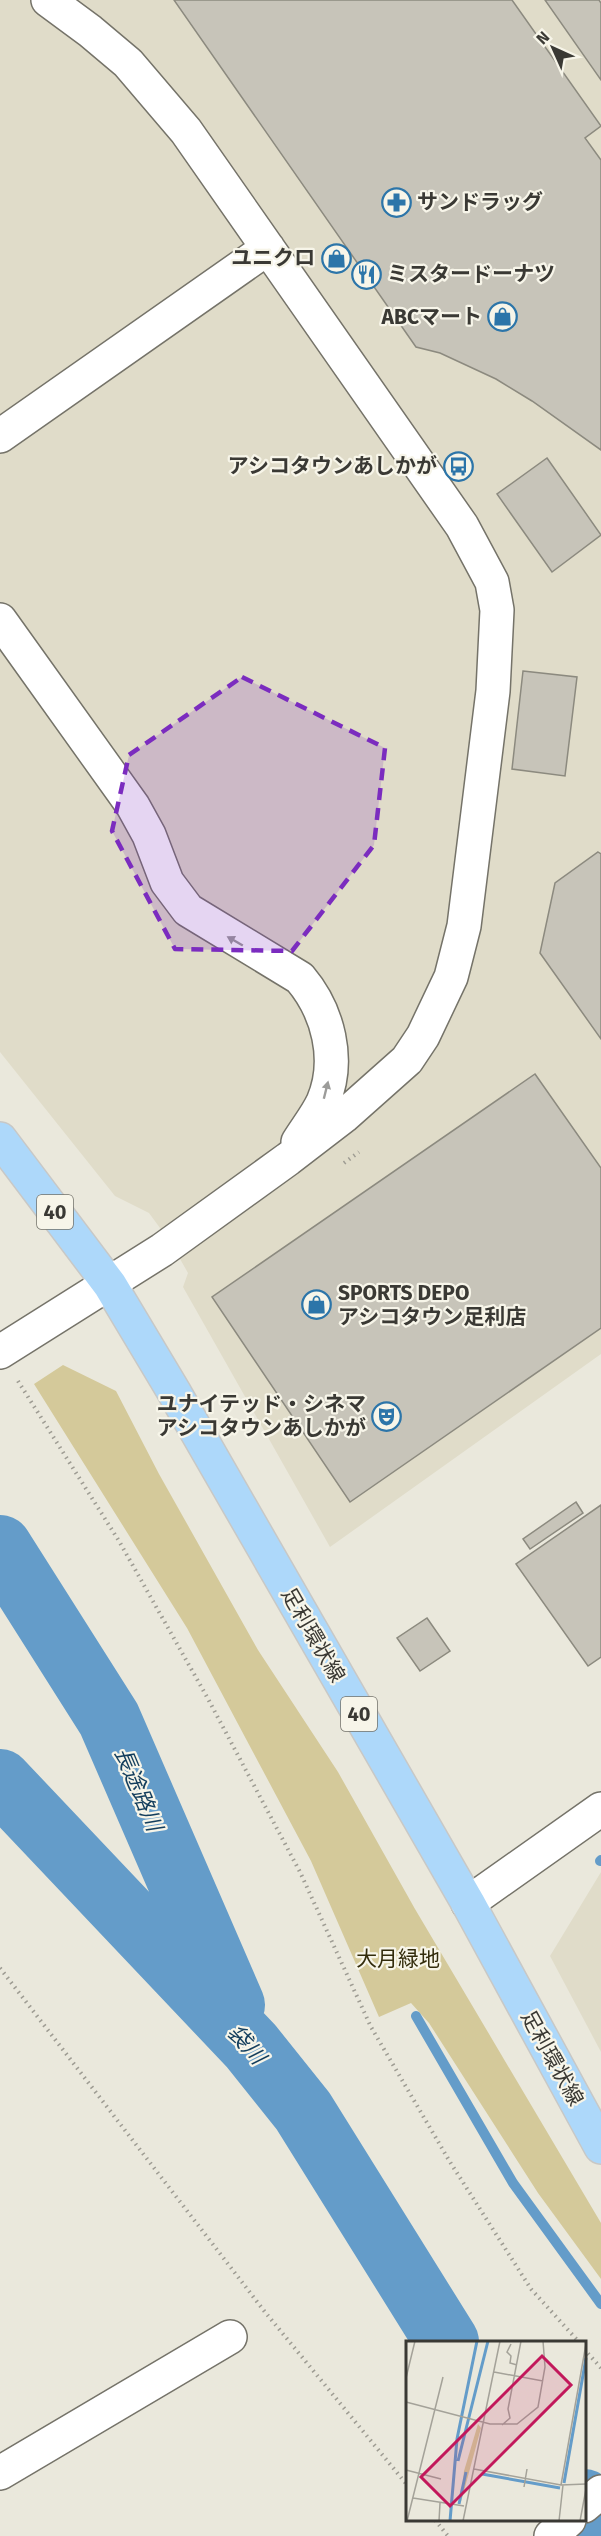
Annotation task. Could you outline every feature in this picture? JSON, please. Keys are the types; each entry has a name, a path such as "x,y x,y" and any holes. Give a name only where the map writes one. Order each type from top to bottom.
{"main road":[{"name":"足利環状線","path":"0,1139 110,1285 180,1402 468,1903 601,2147"}],"street":[{"path":"8,1365 110,1285 288,1159 344,1116 407,1060 423,1036 451,977 464,926 493,691 497,610 492,582 462,526 186,131 152,89 101,40 48,0"},
{"path":"0,436 268,248"},
{"path":"0,620 133,806 149,835 167,882 188,910 300,978 322,1010 328,1031 331,1070 323,1101 288,1159"},
{"path":"468,1903 601,1809"},
{"path":"0,2473 230,2337"},
{"path":"586,2505 601,2492"},
{"path":"551,2536 568,2521"}],"path":[{"path":"8,1365 119,1541 207,1697 300,1872 382,2046 531,2289 577,2341"},
{"path":"0,1968 265,2312 406,2484"},
{"path":"586,2350 601,2368"},
{"path":"436,2521 448,2536"}],"highlighted area":[{"path":"242,677 385,748 374,845 292,951 175,949 112,831 129,755"}],"shaded area":[{"name":"アシコタウンあしかが","path":"0,0 601,0 601,1354 330,1547 183,1287 188,1273 171,1243 149,1213 115,1196 0,1052"},
{"path":"601,1872 601,2052 550,1956"}],"green space":[{"name":"大月緑地","path":"63,1365 116,1391 159,1474 258,1650 338,1772 415,1909 601,2223 601,2279 538,2193 429,2023 411,2003 379,2017 311,1861 187,1628 34,1384"}],"building":[{"path":"174,0 512,0 601,126 585,138 601,160 601,450 532,401 496,379 440,353 416,347"},
{"path":"545,0 599,0 601,3 601,80"},
{"path":"547,458 601,535 552,572 497,494"},
{"path":"523,671 577,677 565,776 512,769"},
{"path":"598,852 601,854 601,1039 540,953 555,883"},
{"path":"535,1074 601,1168 601,1328 350,1502 212,1297"},
{"path":"576,1502 583,1513 530,1549 523,1539"},
{"path":"601,1505 601,1657 588,1666 516,1564"},
{"path":"427,1618 450,1651 420,1671 397,1638"}],"waterway":[{"name":"長途路川","path":"0,1547 109,1719 233,2005"},
{"name":"袋川","path":"0,1781 251,2046 303,2111 446,2341"},
{"path":"416,2016 513,2183 601,2304"},
{"name":"袋川","path":"586,2503 601,2519"}],"place":[{"name":"サンドラッグ","path":"396,202"},
{"name":"ユニクロ","path":"336,258"},
{"name":"ミスタードーナツ","path":"366,274"},
{"name":"ABCマート","path":"503,317"},
{"name":"アシコタウンあしかが","path":"458,466"},
{"name":"SPORTS DEPO アシコタウン足利店","path":"317,1305"},
{"name":"ユナイテッド・シネマ アシコタウンあしかが","path":"387,1416"}]}
